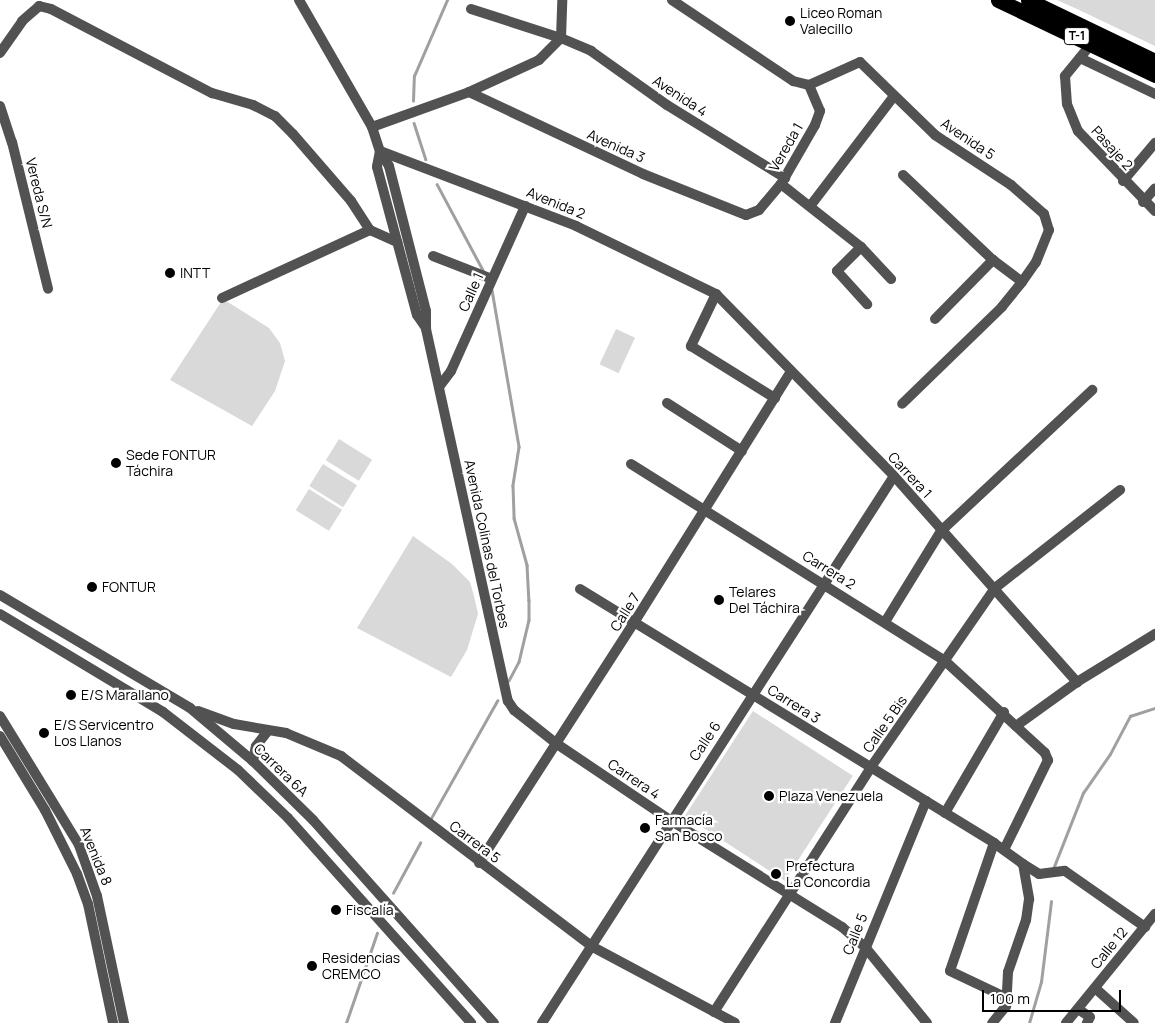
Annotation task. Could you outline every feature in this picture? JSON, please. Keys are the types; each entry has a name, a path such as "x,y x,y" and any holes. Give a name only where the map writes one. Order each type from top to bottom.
{"highway":[{"name":"T-1","path":"998,0 1092,43 1155,75"},
{"name":"T-1","path":"1028,0 1155,61"}],"street":[{"name":"Avenida Colinas del Torbes","path":"299,0 372,126 380,151 389,166 426,311 426,329 508,701 514,710 557,744"},
{"path":"372,126 469,92 532,64 561,38 562,0"},
{"path":"672,0 775,72 809,85"},
{"path":"0,53 22,21 39,6 51,9 212,93 253,105 274,116 293,134 351,201 370,230 397,242"},
{"name":"Avenida 4","path":"471,9 561,38 591,52 667,105 783,181 861,247 891,279"},
{"name":"Pasaje 2","path":"1092,43 1065,76 1067,104 1078,131 1143,202 1155,211"},
{"path":"1080,58 1155,94"},
{"name":"Avenida 5","path":"809,85 860,62 935,135 1011,186 1044,214 1049,230 1036,262 1002,307 902,404"},
{"name":"Vereda 1","path":"754,214 783,181 820,111 809,85"},
{"name":"Avenida 3","path":"469,92 737,214 754,214"},
{"path":"811,205 894,96"},
{"name":"Vereda S/N","path":"0,106 12,142 48,288"},
{"path":"1123,181 1155,142"},
{"name":"Avenida Colinas del Torbes","path":"380,151 377,167 417,315 426,329"},
{"name":"Avenida 2","path":"380,151 525,206 646,258 716,294"},
{"path":"903,175 994,260 1022,282"},
{"path":"1143,202 1155,188"},
{"name":"Calle 1","path":"439,387 451,371 525,206"},
{"path":"222,298 370,230"},
{"path":"861,247 837,271 867,304"},
{"path":"433,256 492,279"},
{"path":"935,319 994,260"},
{"path":"716,294 691,346 775,398"},
{"name":"Carrera 1","path":"716,294 790,373 894,476 1077,682"},
{"name":"Calle 7","path":"479,863 636,621 790,373"},
{"path":"885,622 941,531 1092,390"},
{"path":"668,404 742,451"},
{"name":"Carrera 2","path":"631,464 944,660 1004,712 1045,753 1048,760 1004,850"},
{"name":"Calle 6","path":"542,1023 670,820 894,476"},
{"name":"Calle 5 Bis","path":"714,1012 871,767 995,588 1120,490"},
{"name":"Carrera 3","path":"580,589 636,621 994,843 1039,874 1065,871 1145,927"},
{"name":"Carrera 6A","path":"0,595 190,708 253,760 313,820 494,1023"},
{"path":"0,614 163,712 238,770 288,818 471,1023"},
{"path":"1016,726 1077,682 1155,634"},
{"name":"Carrera 5","path":"190,708 267,732 286,733 341,756 479,863 591,946 735,1023"},
{"path":"945,813 1004,712"},
{"name":"Avenida 8","path":"0,716 82,852 97,896 124,1023"},
{"path":"253,760 256,746 267,732"},
{"name":"Avenida 8","path":"0,736 45,810 77,874 88,904 113,1023"},
{"name":"Carrera 4","path":"557,744 670,820 842,927 865,947 927,1023"},
{"name":"Calle 5","path":"835,1023 926,801"},
{"path":"994,843 950,971 1007,998"},
{"path":"992,1023 1006,1006 1008,972 1026,920 1029,899 1023,864"},
{"name":"Calle 12","path":"1066,1023 1155,914"},
{"path":"1095,988 1134,1023"},
{"path":"1078,1008 1090,1017 1087,1023"}],"shaded area":[{"path":"1057,0 1155,0 1155,46 1077,9"},
{"path":"223,299 269,328 280,343 285,361 275,391 252,426 170,380"},
{"path":"616,329 635,338 619,373 600,364"},
{"path":"339,439 372,460 359,481 326,460"},
{"path":"323,464 357,485 343,507 309,486"},
{"path":"309,489 342,510 329,531 296,510"},
{"path":"413,536 452,564 470,582 474,596 478,614 467,650 451,677 357,628"},
{"name":"Plaza Venezuela","path":"753,711 853,776 785,881 685,816"}],"waterway":[{"path":"413,101 414,76 447,0"},
{"path":"414,123 426,159"},
{"path":"437,184 484,272"},
{"path":"492,290 519,447 513,486 514,518 527,565 529,600 529,620 519,662 509,681"},
{"path":"430,820 497,701"},
{"path":"1053,869 1083,793 1110,754 1130,716 1155,708"},
{"path":"393,893 420,843"},
{"path":"1029,1023 1041,982 1051,902"},
{"path":"346,1023 377,933"}],"place":[{"name":"Liceo Roman Valecillo","path":"790,21"},
{"name":"INTT","path":"170,273"},
{"name":"Sede FONTUR Táchira","path":"116,463"},
{"name":"FONTUR","path":"92,587"},
{"name":"Telares Del Táchira","path":"719,600"},
{"name":"E/S Marallano","path":"71,695"},
{"name":"E/S Servicentro Los Llanos","path":"44,733"},
{"name":"Plaza Venezuela","path":"769,796"},
{"name":"Farmacía San Bosco","path":"645,828"},
{"name":"Prefectura La Concordia","path":"776,874"},
{"name":"Fiscalía","path":"336,910"},
{"name":"Residencias CREMCO","path":"312,966"}]}
